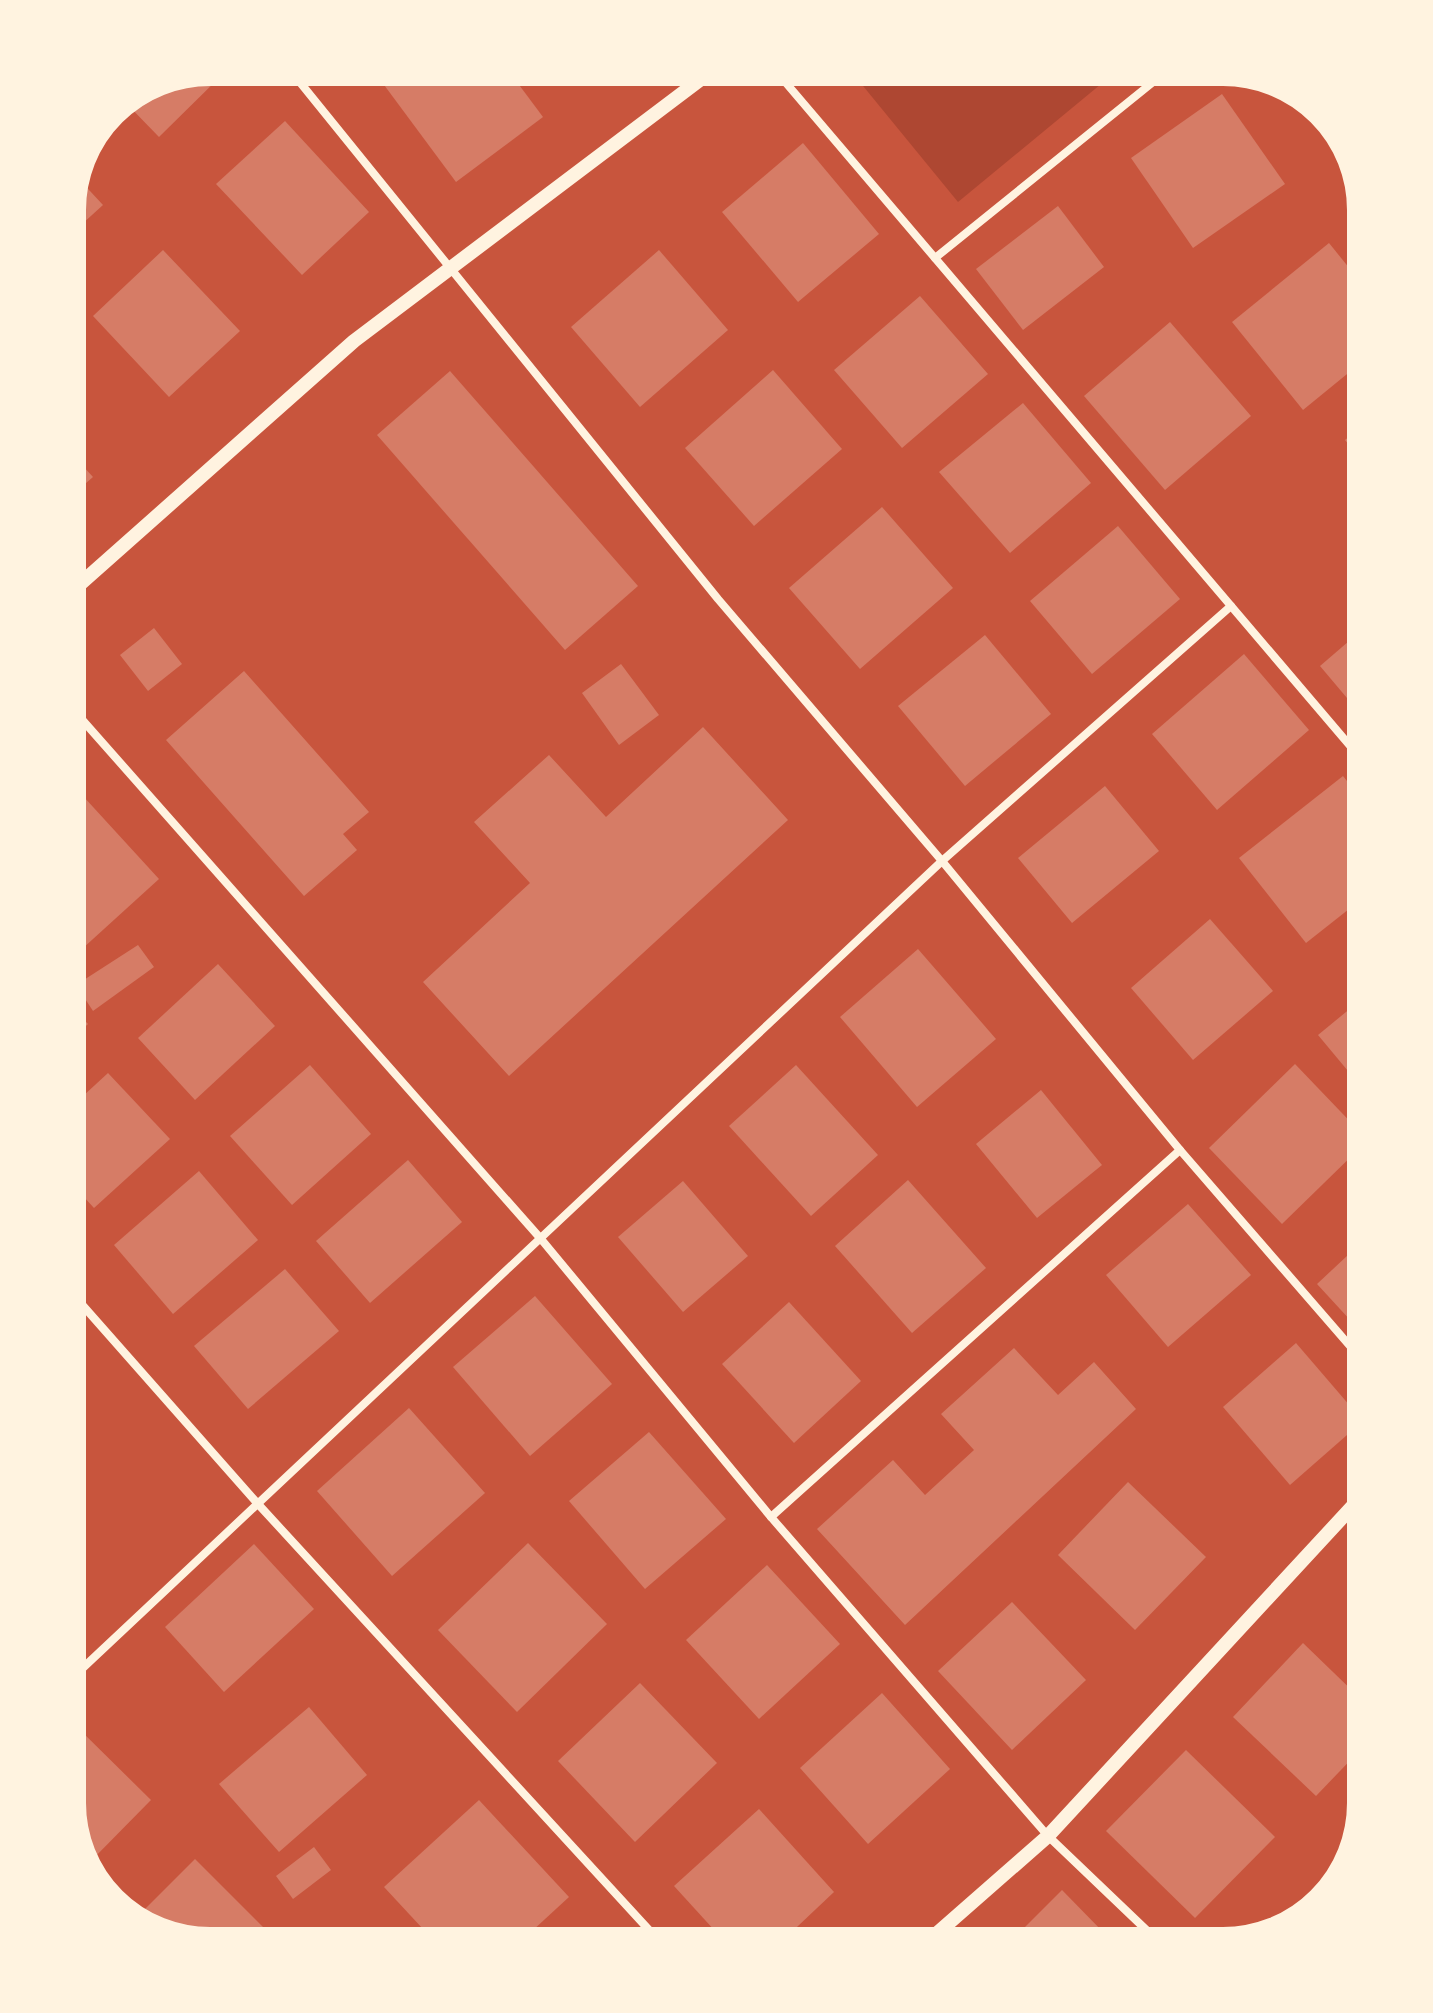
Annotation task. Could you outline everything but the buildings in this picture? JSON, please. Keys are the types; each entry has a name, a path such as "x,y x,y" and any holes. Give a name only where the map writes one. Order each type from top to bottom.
{"street":[{"path":"301,84 718,599 942,861 1180,1150 1349,1345"},
{"path":"84,581 354,341 694,84"},
{"path":"787,84 1349,745"},
{"path":"935,258 1151,84"},
{"path":"84,1667 942,861 1231,606"},
{"path":"84,722 541,1239 771,1517 1048,1836 1145,1929"},
{"path":"771,1517 1180,1150"},
{"path":"84,1307 258,1504 648,1929"},
{"path":"942,1929 1048,1836 1349,1510"}],"shaded area":[{"path":"861,84 1101,84 958,202"}]}
